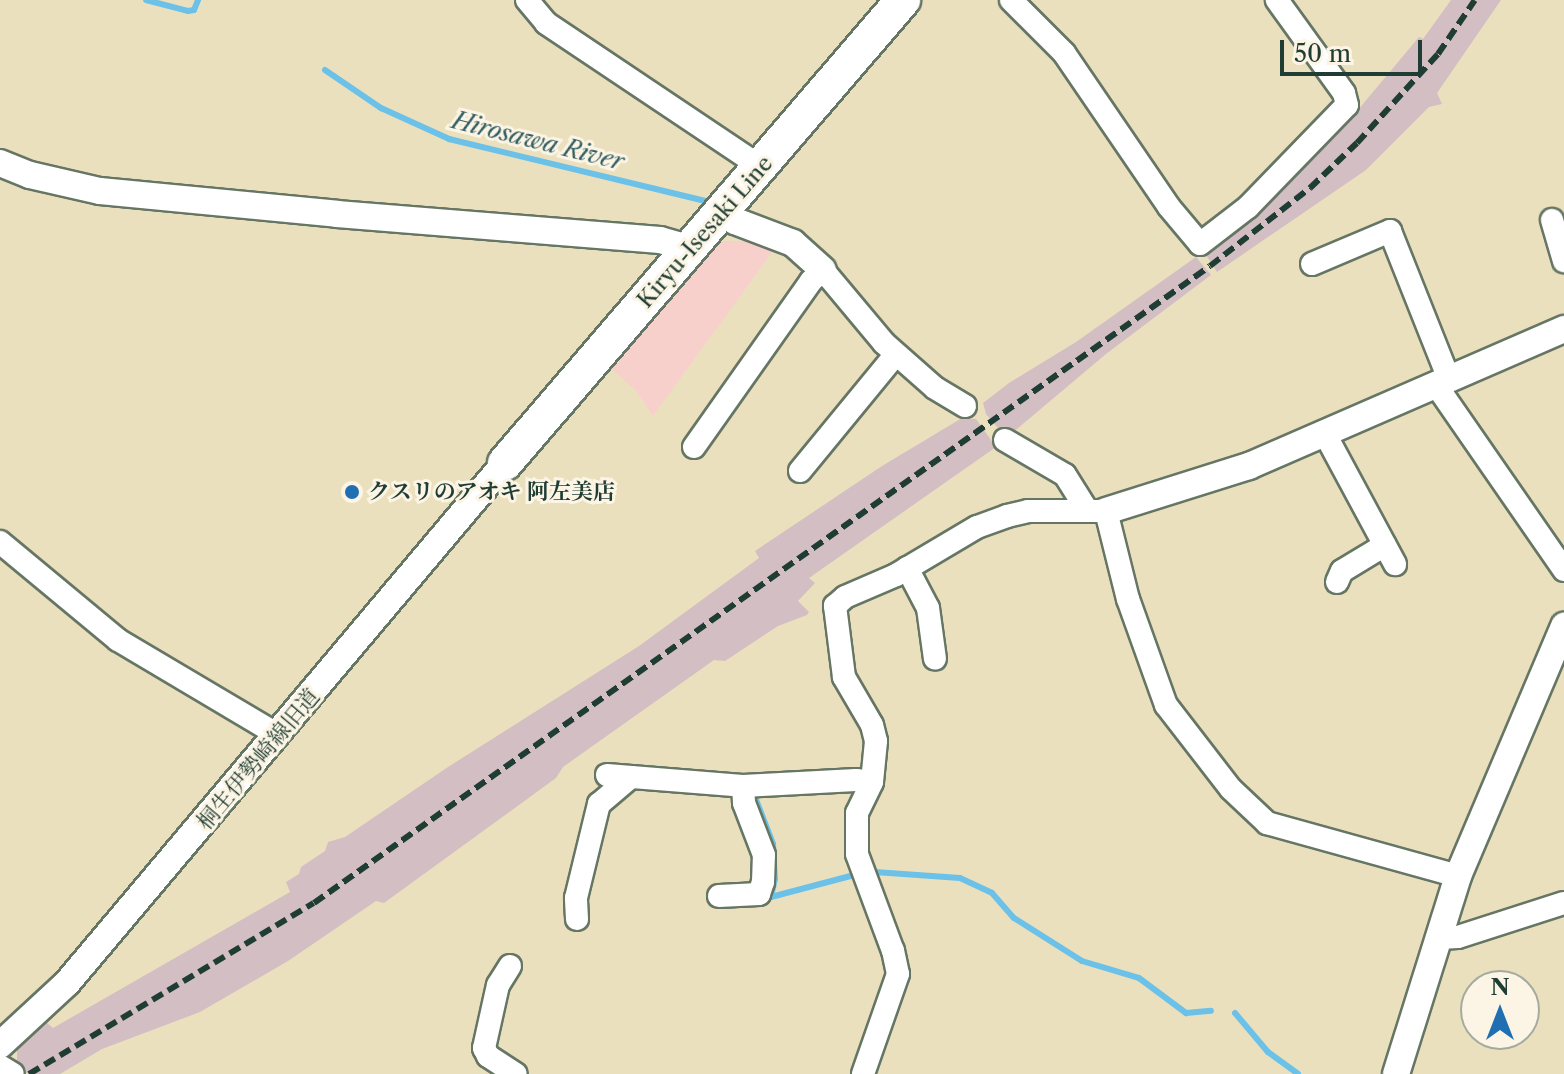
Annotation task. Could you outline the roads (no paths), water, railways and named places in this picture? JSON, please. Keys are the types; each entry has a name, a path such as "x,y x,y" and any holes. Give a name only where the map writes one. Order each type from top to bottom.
{"main road":[{"name":"Kiryu-Isesaki Line","path":"505,463 903,0"}],"street":[{"path":"527,0 546,23 761,167"},
{"path":"1011,0 1064,53 1169,207 1200,244 1248,207 1347,105 1344,93 1277,0"},
{"path":"0,163 30,175 100,191 660,240 691,249"},
{"path":"723,212 735,221 793,243 823,270 868,326 896,354 935,388 965,406"},
{"path":"1552,220 1564,261"},
{"path":"1312,264 1390,231 1442,382 1564,570"},
{"path":"694,447 811,281 823,270"},
{"path":"863,1074 898,974 893,951 857,854 857,813 872,782 876,741 872,725 844,677 835,606 845,597 907,568 977,527 1028,511 1096,510 1249,466 1564,329"},
{"path":"800,471 896,354"},
{"path":"1325,434 1390,554 1342,571 1337,582"},
{"path":"1005,440 1065,475 1096,510 1166,705 1231,789 1267,823 1458,876"},
{"name":"桐生伊勢崎線旧道","path":"0,1045 67,983 505,463"},
{"path":"0,542 118,640 278,735"},
{"path":"907,568 928,608 935,659"},
{"path":"1398,1073 1458,876 1564,626"},
{"path":"607,775 743,786 856,780 872,782"},
{"path":"577,919 576,898 599,804 631,777"},
{"path":"719,896 759,894 763,882 764,855 744,803 743,786"},
{"path":"1439,938 1458,937 1564,903"},
{"path":"510,966 498,985 484,1048 488,1056 516,1074"},
{"path":"0,1066 13,1074"}],"waterway":[{"path":"146,0 188,11 194,10 198,0"},
{"name":"Hirosawa River","path":"325,70 381,108 449,139 709,202"},
{"path":"755,797 773,844 775,879 771,897 858,874"},
{"path":"875,872 960,878 992,893 1014,918 1082,961 1139,978 1186,1013 1211,1011"},
{"name":"Hirosawa River","path":"1235,1013 1268,1052 1298,1074"}],"railway":[{"path":"29,1074 314,903 1210,266 1310,188 1357,143 1438,54 1475,0"}],"place":[{"name":"クスリのアオキ 阿左美店","path":"352,492"}]}
